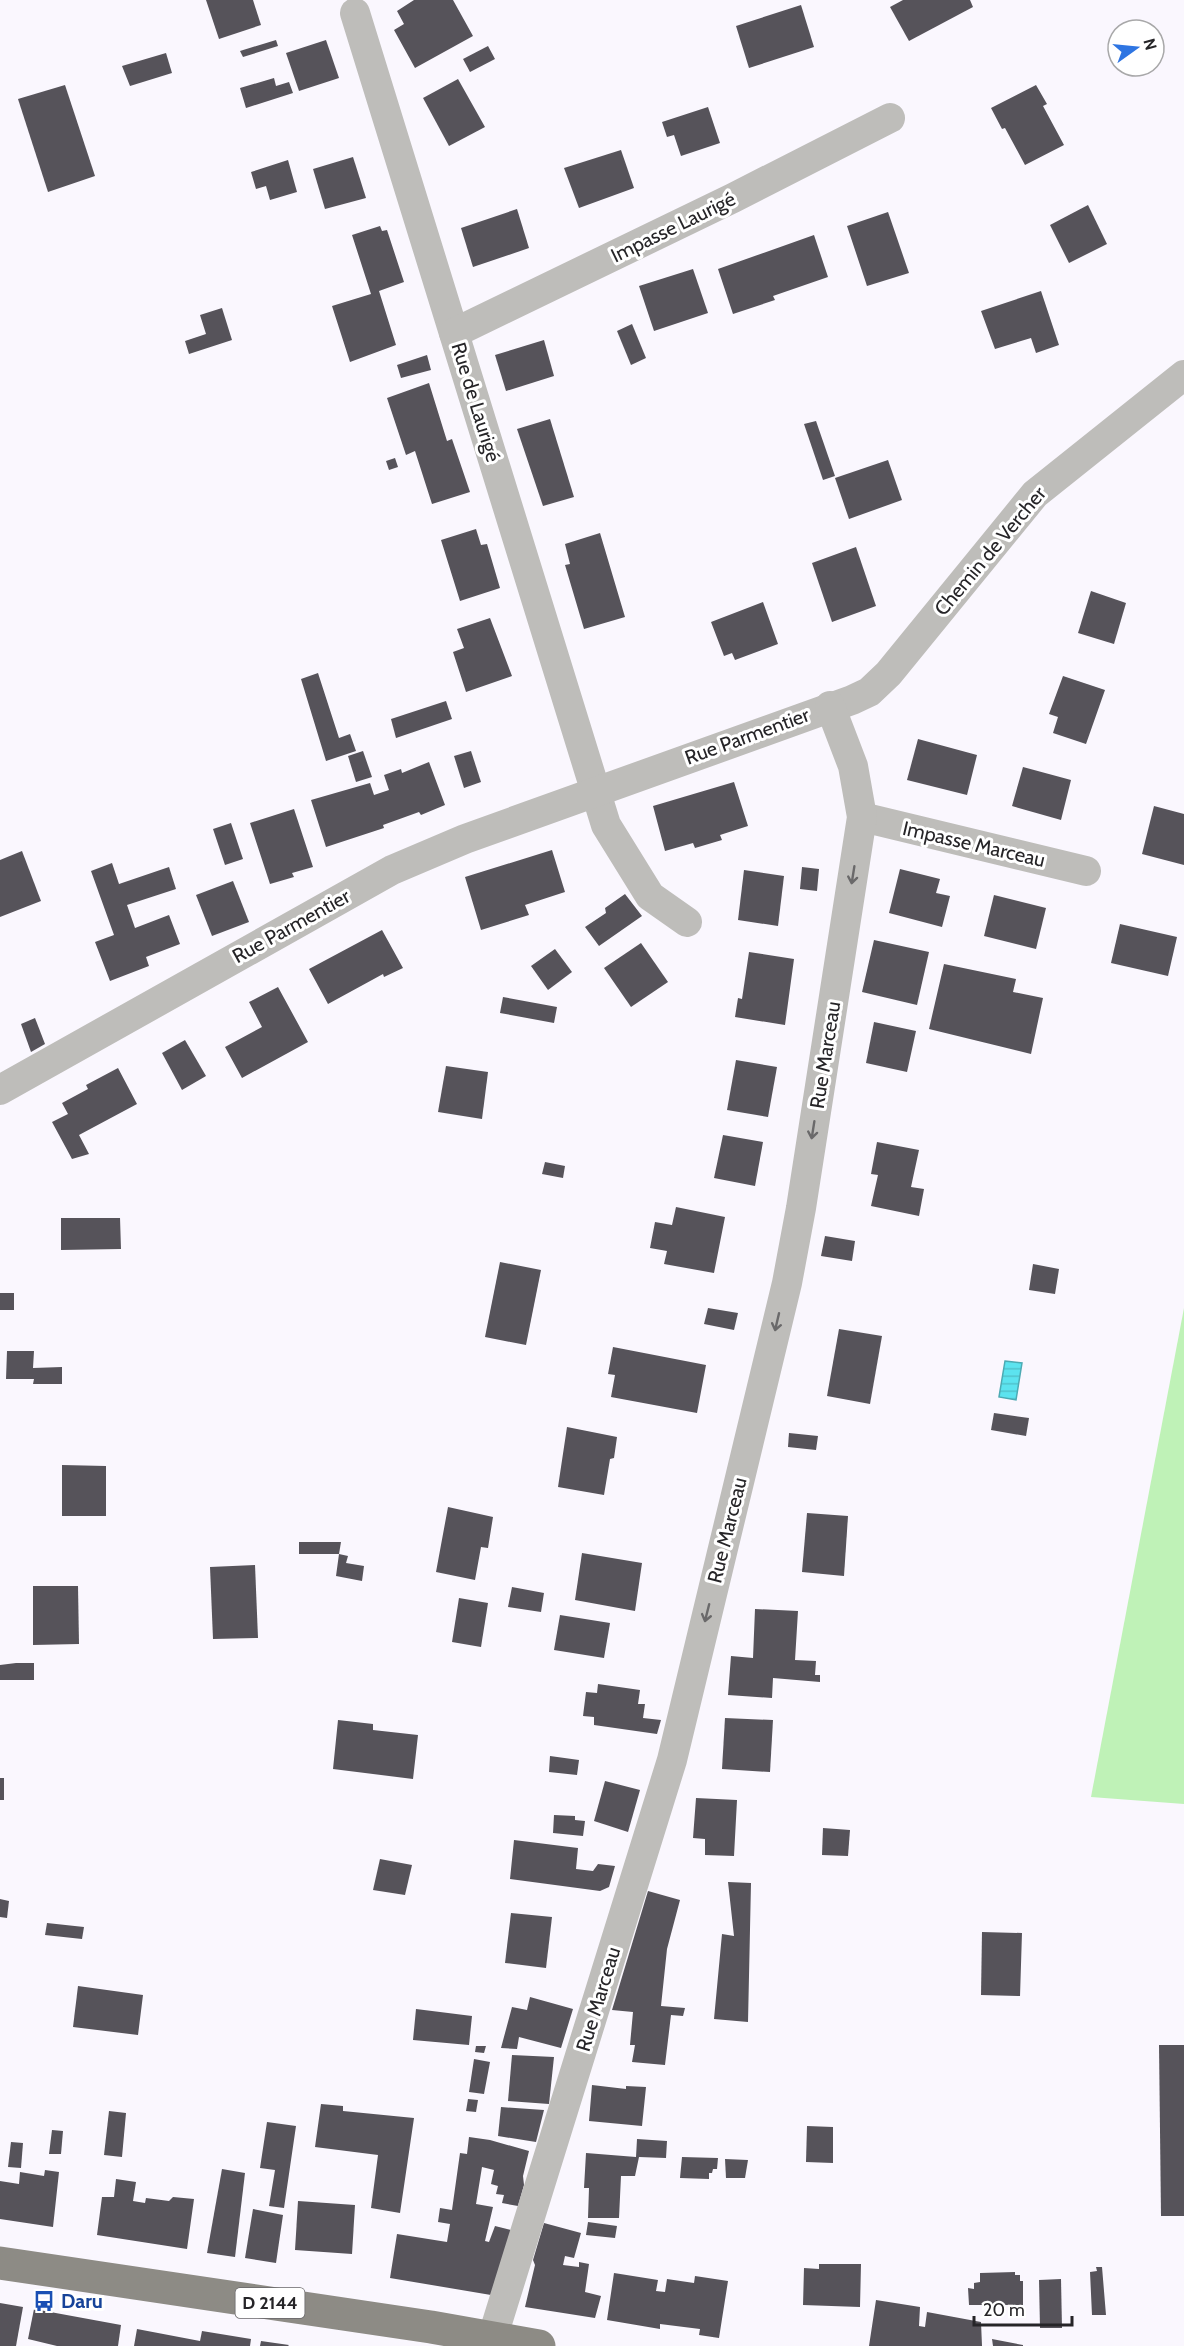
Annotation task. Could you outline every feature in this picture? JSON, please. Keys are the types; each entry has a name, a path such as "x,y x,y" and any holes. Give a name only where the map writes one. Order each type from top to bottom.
{"main road":[{"name":"D 2144","path":"0,2263 431,2327 539,2346"}],"street":[{"name":"Rue de Laurigé","path":"355,13 596,791"},
{"name":"Impasse Laurigé","path":"454,333 733,198 890,118"},
{"name":"Chemin de Vercher","path":"830,706 869,692 889,674 1035,494 1184,375"},
{"name":"Rue Parmentier","path":"0,1090 392,870 465,839 830,706"},
{"name":"Rue Marceau","path":"492,2339 675,1748 787,1283 803,1196 862,817 852,766 830,706"},
{"path":"596,791 606,825 650,896 687,922"},
{"name":"Impasse Marceau","path":"862,817 1086,871"}],"green space":[{"path":"1184,1308 1184,1804 1091,1797"}],"water":[{"path":"1005,1361 1022,1363 1016,1400 999,1397"}],"building":[{"path":"206,0 253,0 261,25 219,39"},
{"path":"414,0 453,0 473,36 415,68 394,30 404,24 397,11"},
{"path":"903,0 970,0 973,7 909,41 890,7"},
{"path":"801,5 814,47 749,68 736,26"},
{"path":"276,40 278,46 243,57 240,51"},
{"path":"326,40 339,78 299,91 286,53"},
{"path":"488,46 495,59 470,72 463,59"},
{"path":"166,53 172,73 130,86 122,66"},
{"path":"274,78 276,86 289,82 293,93 246,108 240,88"},
{"path":"458,79 485,127 449,146 423,98"},
{"path":"65,85 95,176 48,192 18,99"},
{"path":"1036,85 1047,104 1043,106 1064,145 1025,165 991,108"},
{"path":"708,107 720,143 681,156 674,135 667,137 662,122"},
{"path":"621,150 634,188 579,208 564,168"},
{"path":"353,157 366,198 325,209 313,169"},
{"path":"288,160 297,192 270,200 266,186 256,189 251,172"},
{"path":"1088,205 1107,244 1069,263 1050,225"},
{"path":"517,209 529,248 473,267 461,228"},
{"path":"888,212 909,273 867,286 847,226"},
{"path":"380,226 382,231 387,230 404,282 379,291 396,345 350,362 332,306 371,294 352,235"},
{"path":"814,235 828,277 773,296 775,300 733,314 718,269"},
{"path":"693,269 708,313 654,331 639,286"},
{"path":"1041,291 1059,345 1036,353 1031,338 995,349 981,311"},
{"path":"222,308 232,340 189,354 185,341 206,334 200,315"},
{"path":"632,324 646,358 631,365 617,331"},
{"path":"544,340 554,376 506,391 495,355"},
{"path":"427,355 431,370 401,378 397,365"},
{"path":"429,383 447,441 452,439 470,492 432,504 415,451 406,455 387,398"},
{"path":"550,419 574,497 543,506 517,429"},
{"path":"816,421 835,476 823,480 804,424"},
{"path":"395,458 398,467 389,470 386,461"},
{"path":"888,460 902,500 849,519 835,478"},
{"path":"476,529 481,545 487,544 500,588 460,601 441,540"},
{"path":"600,533 625,617 584,629 565,565 570,564 565,544"},
{"path":"856,547 876,606 832,622 812,563"},
{"path":"1091,591 1126,603 1114,644 1078,633"},
{"path":"763,602 778,644 735,660 732,653 724,656 711,622"},
{"path":"490,618 512,676 466,692 453,652 464,648 457,629"},
{"path":"318,673 339,738 350,734 356,751 326,761 301,679"},
{"path":"1063,676 1105,690 1086,744 1053,733 1058,717 1049,714"},
{"path":"446,701 452,719 396,738 391,719"},
{"path":"918,739 977,755 967,795 907,780"},
{"path":"363,751 372,777 356,782 348,756"},
{"path":"471,751 481,782 464,788 454,756"},
{"path":"429,762 445,805 421,815 419,812 383,825 384,828 326,847 311,800 370,783 374,795 389,790 384,775 401,769 402,773"},
{"path":"1023,767 1071,780 1061,820 1012,806"},
{"path":"734,782 748,826 720,835 722,840 695,848 693,843 665,851 653,806"},
{"path":"1154,806 1184,814 1184,865 1142,854"},
{"path":"294,809 313,867 292,873 294,877 270,884 250,823"},
{"path":"231,823 243,859 225,865 213,829"},
{"path":"552,850 565,892 525,905 529,915 481,930 465,877"},
{"path":"22,851 41,901 0,917 0,860"},
{"path":"112,863 119,884 169,867 176,889 127,905 135,928 169,915 180,944 146,957 149,966 110,981 95,942 114,935 91,871"},
{"path":"802,867 819,869 817,891 800,889"},
{"path":"900,869 940,879 936,893 950,896 942,927 889,913"},
{"path":"744,870 784,876 778,926 738,920"},
{"path":"233,881 249,922 212,936 196,895"},
{"path":"625,894 642,916 599,946 585,927 606,913 605,908"},
{"path":"994,895 1046,908 1036,949 984,936"},
{"path":"1120,924 1177,937 1168,976 1111,963"},
{"path":"382,930 403,968 384,977 383,974 328,1004 309,969"},
{"path":"874,940 929,952 917,1005 862,992"},
{"path":"641,943 668,982 631,1007 604,968"},
{"path":"555,949 572,972 548,990 531,966"},
{"path":"749,952 794,959 785,1025 735,1017 738,998 742,999"},
{"path":"944,964 1016,979 1013,992 1043,998 1031,1054 929,1029"},
{"path":"278,987 308,1042 242,1078 225,1047 262,1027 249,1002"},
{"path":"503,997 557,1007 554,1023 500,1013"},
{"path":"35,1018 45,1044 31,1052 21,1024"},
{"path":"874,1022 916,1031 907,1072 866,1063"},
{"path":"185,1040 206,1076 182,1090 162,1053"},
{"path":"736,1060 777,1067 768,1117 727,1110"},
{"path":"446,1066 488,1072 482,1119 438,1112"},
{"path":"118,1068 137,1104 79,1135 89,1154 72,1159 52,1122 68,1114 62,1103 88,1089 86,1085"},
{"path":"723,1135 763,1142 755,1186 714,1178"},
{"path":"877,1142 919,1150 911,1187 924,1189 919,1216 871,1206 878,1175 871,1174"},
{"path":"545,1162 565,1166 563,1178 542,1174"},
{"path":"676,1207 725,1217 714,1273 664,1264 667,1251 650,1248 655,1222 672,1225"},
{"path":"61,1218 120,1218 121,1249 61,1250"},
{"path":"825,1236 855,1241 852,1261 821,1256"},
{"path":"500,1262 541,1270 526,1345 485,1337"},
{"path":"1033,1264 1059,1269 1055,1294 1029,1290"},
{"path":"0,1293 14,1293 14,1310 0,1310"},
{"path":"708,1308 738,1313 734,1330 704,1324"},
{"path":"839,1329 882,1336 870,1404 827,1396"},
{"path":"613,1347 706,1365 697,1413 611,1397 615,1375 608,1374"},
{"path":"7,1351 34,1351 33,1368 62,1367 62,1384 33,1384 34,1379 6,1379"},
{"path":"994,1413 1029,1418 1026,1436 991,1430"},
{"path":"567,1427 617,1437 614,1458 610,1459 604,1495 558,1487"},
{"path":"789,1433 818,1436 816,1450 788,1447"},
{"path":"62,1465 106,1466 106,1516 62,1516"},
{"path":"448,1507 493,1517 488,1548 481,1547 475,1580 436,1572"},
{"path":"807,1513 848,1516 844,1576 802,1572"},
{"path":"299,1542 341,1542 339,1554 299,1554"},
{"path":"582,1553 642,1563 635,1611 575,1600"},
{"path":"339,1554 348,1556 346,1563 364,1566 362,1581 336,1576"},
{"path":"255,1565 258,1638 213,1639 210,1567"},
{"path":"33,1586 78,1586 79,1644 33,1645"},
{"path":"512,1587 544,1593 541,1612 508,1607"},
{"path":"459,1598 488,1603 481,1647 452,1642"},
{"path":"755,1609 798,1611 795,1660 816,1661 815,1675 820,1675 820,1682 773,1678 772,1698 728,1695 731,1656 753,1658"},
{"path":"560,1615 610,1623 604,1658 554,1650"},
{"path":"34,1663 34,1680 0,1680 0,1665"},
{"path":"598,1684 640,1690 638,1704 645,1704 643,1718 661,1720 657,1734 594,1725 594,1717 583,1716 586,1692 597,1693"},
{"path":"725,1718 773,1720 770,1772 722,1769"},
{"path":"338,1720 373,1724 373,1730 418,1735 413,1779 333,1769"},
{"path":"550,1756 579,1760 577,1775 549,1772"},
{"path":"0,1778 4,1778 4,1800 0,1800"},
{"path":"605,1781 640,1790 628,1832 594,1821"},
{"path":"696,1798 737,1800 734,1856 705,1855 705,1839 693,1838"},
{"path":"554,1815 575,1816 575,1820 585,1821 583,1836 553,1833"},
{"path":"823,1828 850,1830 848,1856 822,1855"},
{"path":"514,1840 578,1848 576,1869 593,1871 598,1864 615,1866 609,1887 600,1891 510,1879"},
{"path":"380,1859 412,1865 405,1895 373,1890"},
{"path":"728,1882 751,1883 748,2022 714,2019 722,1934 734,1936"},
{"path":"648,1891 680,1900 667,1949 661,2006 685,2008 683,2016 671,2015 665,2065 632,2062 635,2045 630,2045 633,2012 612,2010"},
{"path":"0,1899 9,1901 7,1918 0,1917"},
{"path":"511,1913 552,1917 546,1968 505,1963"},
{"path":"47,1923 84,1927 82,1939 45,1935"},
{"path":"982,1932 1022,1933 1020,1996 981,1995"},
{"path":"78,1986 143,1995 138,2035 73,2027"},
{"path":"530,1997 573,2009 561,2048 519,2037 517,2049 501,2048 512,2007 527,2010"},
{"path":"416,2009 472,2016 469,2045 413,2040"},
{"path":"1159,2045 1184,2045 1184,2216 1161,2216"},
{"path":"476,2046 486,2046 484,2053 475,2052"},
{"path":"512,2055 554,2057 549,2104 508,2101"},
{"path":"474,2059 490,2062 484,2094 469,2092"},
{"path":"592,2085 626,2089 626,2086 646,2087 642,2126 589,2121"},
{"path":"468,2099 478,2100 476,2112 466,2111"},
{"path":"321,2104 343,2106 343,2111 414,2118 400,2213 371,2208 378,2155 315,2147"},
{"path":"501,2107 544,2110 536,2142 498,2136"},
{"path":"109,2111 126,2113 122,2157 104,2155"},
{"path":"267,2122 296,2126 284,2208 269,2206 275,2170 260,2168"},
{"path":"807,2126 833,2127 833,2163 806,2162"},
{"path":"52,2130 63,2131 61,2154 49,2154"},
{"path":"469,2137 490,2140 529,2151 518,2206 502,2203 504,2195 496,2194 498,2186 491,2184 494,2170 482,2167 476,2204 493,2207 485,2241 489,2242 495,2226 511,2230 491,2295 390,2278 397,2234 447,2242 450,2224 438,2222 440,2208 452,2210 460,2153 467,2154"},
{"path":"637,2139 667,2141 666,2158 639,2157 635,2176 621,2176 619,2218 588,2218 589,2188 584,2188 586,2153 636,2157"},
{"path":"11,2142 23,2143 21,2168 8,2167"},
{"path":"682,2157 718,2158 717,2169 709,2173 709,2179 680,2178"},
{"path":"725,2159 748,2160 745,2178 726,2178"},
{"path":"222,2169 245,2173 235,2257 207,2253"},
{"path":"45,2170 59,2172 53,2227 0,2219 0,2181 19,2184 20,2172 44,2176"},
{"path":"116,2179 136,2182 133,2201 145,2203 146,2198 169,2201 173,2197 194,2199 187,2249 97,2235 102,2197 114,2197"},
{"path":"298,2201 355,2205 352,2254 295,2250"},
{"path":"253,2209 283,2215 276,2263 245,2258"},
{"path":"588,2222 617,2226 615,2238 586,2235"},
{"path":"544,2223 581,2233 574,2258 565,2256 563,2265 579,2267 579,2262 589,2264 585,2292 601,2296 595,2318 525,2307 535,2265 533,2260"},
{"path":"819,2264 861,2264 860,2307 803,2305 804,2268 819,2269"},
{"path":"1096,2267 1102,2267 1106,2315 1092,2315 1090,2272 1097,2271"},
{"path":"1015,2272 1015,2275 1020,2275 1020,2281 1023,2281 1023,2305 969,2305 968,2288 974,2289 974,2283 980,2282 980,2273"},
{"path":"614,2273 658,2280 656,2291 665,2292 667,2279 694,2283 695,2276 728,2281 719,2338 699,2335 700,2329 660,2324 660,2329 607,2320"},
{"path":"1061,2279 1062,2328 1040,2328 1039,2280"},
{"path":"876,2300 920,2307 919,2326 925,2327 927,2312 981,2322 982,2346 869,2346"},
{"path":"0,2303 23,2307 16,2346 0,2346"},
{"path":"34,2309 121,2325 118,2346 57,2346 28,2339"},
{"path":"137,2329 200,2341 202,2331 251,2339 250,2346 134,2346"},
{"path":"992,2339 1023,2345 1023,2346 993,2346"},
{"path":"261,2341 289,2345 260,2346"}],"place":[{"name":"Daru","path":"44,2301"}]}
